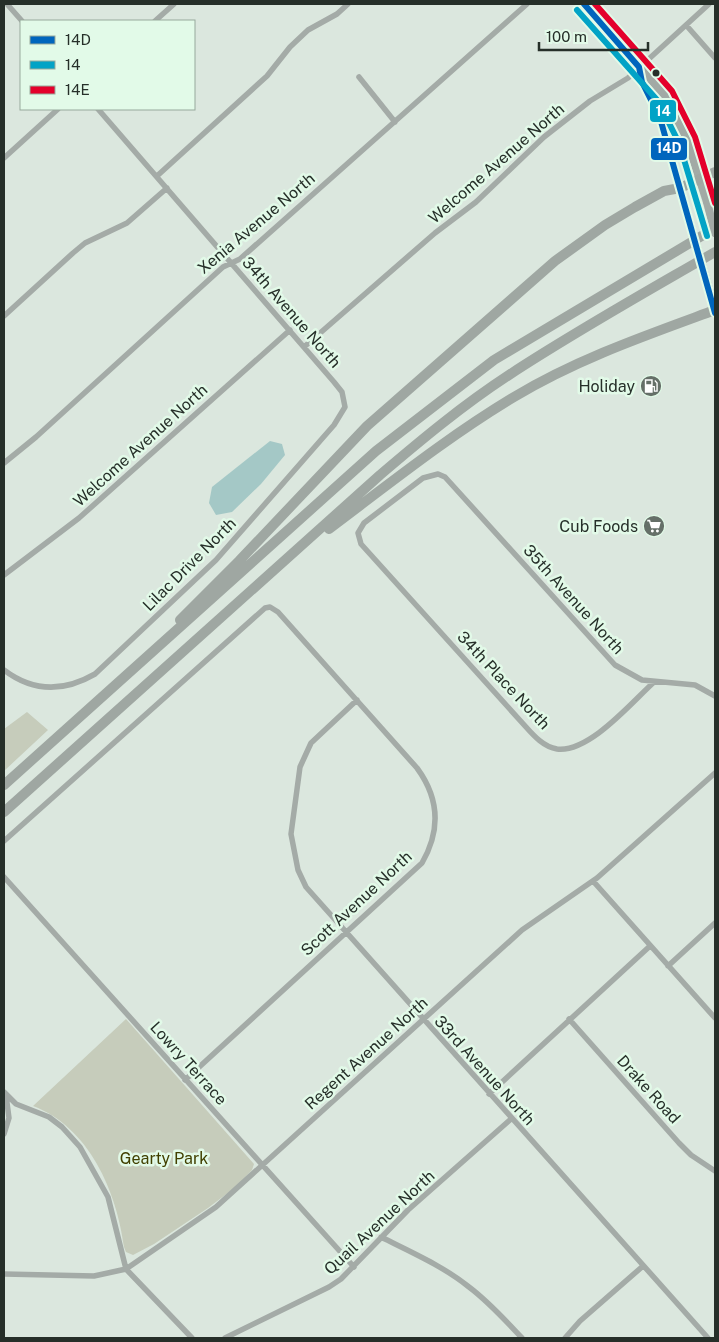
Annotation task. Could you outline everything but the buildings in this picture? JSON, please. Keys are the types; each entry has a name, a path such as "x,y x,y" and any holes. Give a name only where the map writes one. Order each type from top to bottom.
{"highway":[{"path":"153,651 193,604 244,555 367,426 554,261 604,225 664,191 680,188 715,172"},
{"path":"4,785 376,451 469,378 534,334 715,228"},
{"path":"4,812 276,568 441,424 507,376 715,252"},
{"path":"276,568 439,446 514,397 617,345 715,311"}],"street":[{"path":"156,20 174,4"},
{"path":"157,176 267,76 290,47 308,30 337,14 348,4"},
{"name":"Xenia Avenue North","path":"4,463 36,437 223,267 240,259 527,4"},
{"path":"584,4 659,87 672,108 688,140 715,234"},
{"name":"Welcome Avenue North","path":"304,347 436,233 476,202 557,126 590,101 628,78 709,4"},
{"path":"7,6 21,20"},
{"path":"686,25 715,58"},
{"path":"639,67 642,82 660,118 715,311"},
{"path":"359,78 395,122"},
{"path":"4,158 57,110"},
{"name":"34th Avenue North","path":"99,110 290,330 342,392 345,399"},
{"path":"4,316 72,253 86,243 127,223 167,188"},
{"name":"Welcome Avenue North","path":"4,575 79,518 290,330"},
{"name":"Lilac Drive North","path":"4,670 14,678 31,685 47,688 73,684 95,674 242,532 340,418 345,406 345,399"},
{"name":"34th Place North","path":"438,474 423,478 364,523 358,533 362,544 368,551 526,727 546,745 556,749 578,746 598,733 653,683"},
{"name":"35th Avenue North","path":"438,474 450,481 615,665 628,674 653,683 696,685 715,696"},
{"name":"Scott Avenue North","path":"4,841 261,610 270,607 282,616 425,779 432,793 436,821 434,836 422,863 413,874 345,932 186,1080"},
{"name":"33rd Avenue North","path":"357,700 318,735 306,752 296,783 292,816 292,843 298,870 317,902 708,1338"},
{"name":"Regent Avenue North","path":"4,1274 94,1276 126,1269 216,1207 522,930 593,881 715,773"},
{"name":"Lowry Terrace","path":"4,877 354,1267"},
{"path":"593,881 715,1018"},
{"path":"668,966 715,923"},
{"path":"489,1094 650,946"},
{"name":"Drake Road","path":"569,1019 679,1143 715,1171"},
{"path":"4,1134 9,1118 5,1094"},
{"path":"5,1094 16,1104 37,1112 55,1122 85,1154 108,1197 126,1269 192,1338"},
{"name":"Quail Avenue North","path":"225,1338 329,1287 354,1267 408,1210 511,1120"},
{"path":"381,1237 446,1271 468,1286 489,1303 522,1338"},
{"path":"565,1338 586,1315 643,1266"}],"green space":[{"path":"27,712 48,730 4,771 4,729"},
{"name":"Gearty Park","path":"126,1019 254,1164 252,1170 237,1186 208,1208 154,1244 133,1255 126,1252 115,1205 107,1184 85,1145 70,1129 53,1116 33,1106"}],"water":[{"path":"270,441 282,444 285,455 261,484 232,512 216,515 209,503 212,487"}],"transit line":[{"name":"14D","path":"584,4 639,67 642,82 660,118 715,313"},
{"name":"14E","path":"595,4 672,91 695,137 715,203"},
{"name":"14","path":"577,10 658,101 679,143 707,236"}],"place":[{"name":"Holiday","path":"651,386"},
{"name":"Cub Foods","path":"654,526"}]}
